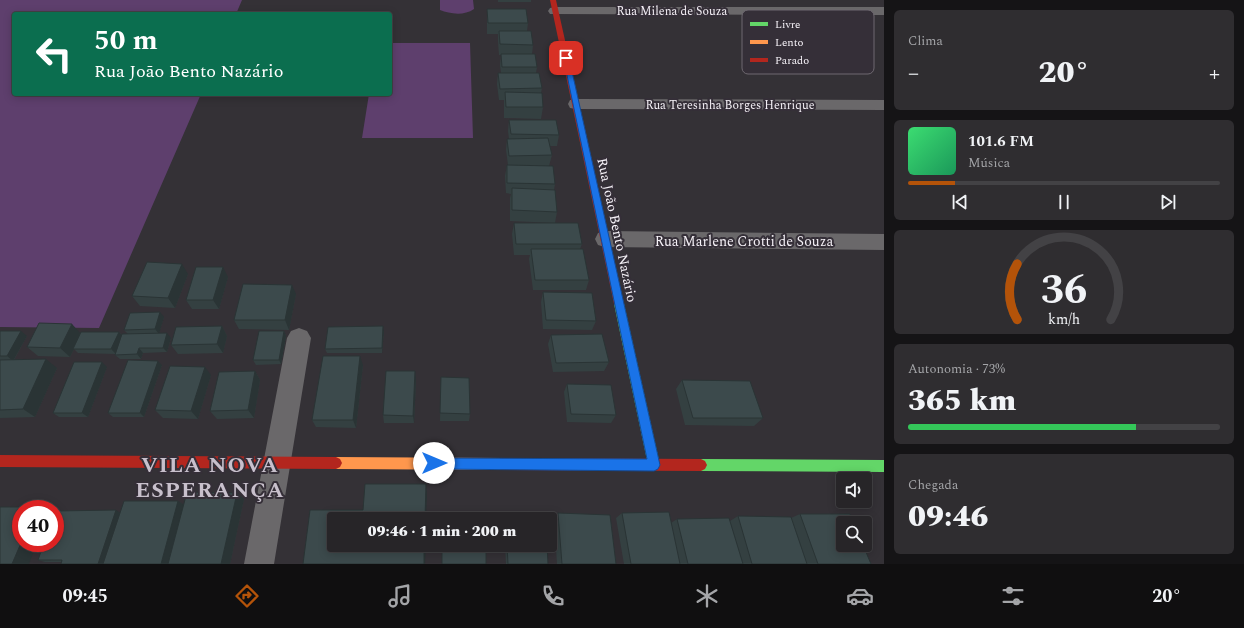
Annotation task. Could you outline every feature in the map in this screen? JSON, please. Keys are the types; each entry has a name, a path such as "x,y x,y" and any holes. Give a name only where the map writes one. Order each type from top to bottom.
{"street":[{"name":"Rua Milena de Souza","path":"554,5 829,10"},
{"name":"Rua João Bento Nazário","path":"554,5 654,465"},
{"name":"Rua Milena de Souza","path":"874,11 884,11"},
{"name":"Rua Teresinha Borges Henrique","path":"576,104 884,105"},
{"name":"Rua Marlene Crotti de Souza","path":"605,240 884,242"},
{"path":"259,564 299,338"},
{"path":"0,460 884,466"}],"shaded area":[{"path":"0,0 242,0 237,12 12,12 12,96 200,96 99,328 0,327"},
{"path":"440,0 473,0 474,9 466,13 448,13 440,10"},
{"path":"392,43 470,43 473,138 362,138 369,96 392,96"}],"building":[{"path":"487,9 526,9 528,23 488,23"},
{"path":"499,31 531,31 533,45 500,44"},
{"path":"501,54 535,54 537,67 502,67"},
{"path":"498,73 539,73 542,88 500,89"},
{"path":"505,92 542,93 543,107 506,107"},
{"path":"509,120 556,120 559,135 511,134"},
{"path":"548,138 552,155 509,156 507,139"},
{"path":"507,165 553,166 555,184 507,183"},
{"path":"512,188 555,190 557,212 512,210"},
{"path":"514,223 578,223 582,244 516,244"},
{"path":"531,249 583,249 589,280 535,280"},
{"path":"147,262 182,264 168,298 132,296"},
{"path":"196,267 223,267 213,300 186,300"},
{"path":"243,284 292,285 285,320 234,320"},
{"path":"543,292 592,293 596,321 546,320"},
{"path":"160,312 155,329 124,330 130,313"},
{"path":"39,323 72,324 60,348 27,347"},
{"path":"222,326 217,344 171,345 176,327"},
{"path":"383,326 382,348 325,349 328,327"},
{"path":"0,331 21,331 7,356 0,356"},
{"path":"259,331 284,331 279,360 253,360"},
{"path":"81,332 119,332 111,349 73,349"},
{"path":"167,333 163,348 139,348 137,354 115,355 122,334"},
{"path":"602,334 609,362 556,363 551,335"},
{"path":"323,356 360,356 353,420 312,420"},
{"path":"46,359 23,409 0,410 0,360"},
{"path":"128,360 158,361 140,413 108,413"},
{"path":"74,362 102,362 82,413 53,413"},
{"path":"170,366 205,367 191,411 155,410"},
{"path":"255,371 248,410 210,411 219,372"},
{"path":"386,371 415,371 413,416 383,415"},
{"path":"441,377 469,378 470,414 440,413"},
{"path":"682,380 750,381 763,418 693,418"},
{"path":"567,384 611,385 616,415 571,414"},
{"path":"365,484 426,484 425,512 327,512 327,552 424,552 424,564 303,564 310,510 363,510"},
{"path":"187,492 237,493 221,564 168,564"},
{"path":"124,501 178,501 161,564 103,564"},
{"path":"0,507 12,507 12,552 17,552 12,564 0,564"},
{"path":"116,510 98,564 61,564 62,560 38,560 41,552 64,552 64,511"},
{"path":"669,512 680,564 631,564 622,513"},
{"path":"558,513 610,515 616,564 562,564"},
{"path":"800,514 850,514 851,516 836,516 836,552 866,552 871,564 818,564"},
{"path":"738,516 791,517 807,564 752,564"},
{"path":"729,518 743,564 688,564 677,519"},
{"path":"442,552 486,552 486,564 442,564"},
{"path":"507,552 547,552 548,564 508,564"}],"traffic: fast":[{"path":"619,304 654,465"},
{"path":"701,465 884,466"}],"traffic: slow":[{"path":"336,463 501,464"}],"traffic: jam":[{"path":"553,0 619,304"},
{"path":"0,461 336,463"},
{"path":"501,464 701,465"}],"district":[{"name":"VILA NOVA ESPERANÇA","path":"210,478"}],"route":[{"path":"434,463 654,465 566,58"}]}
